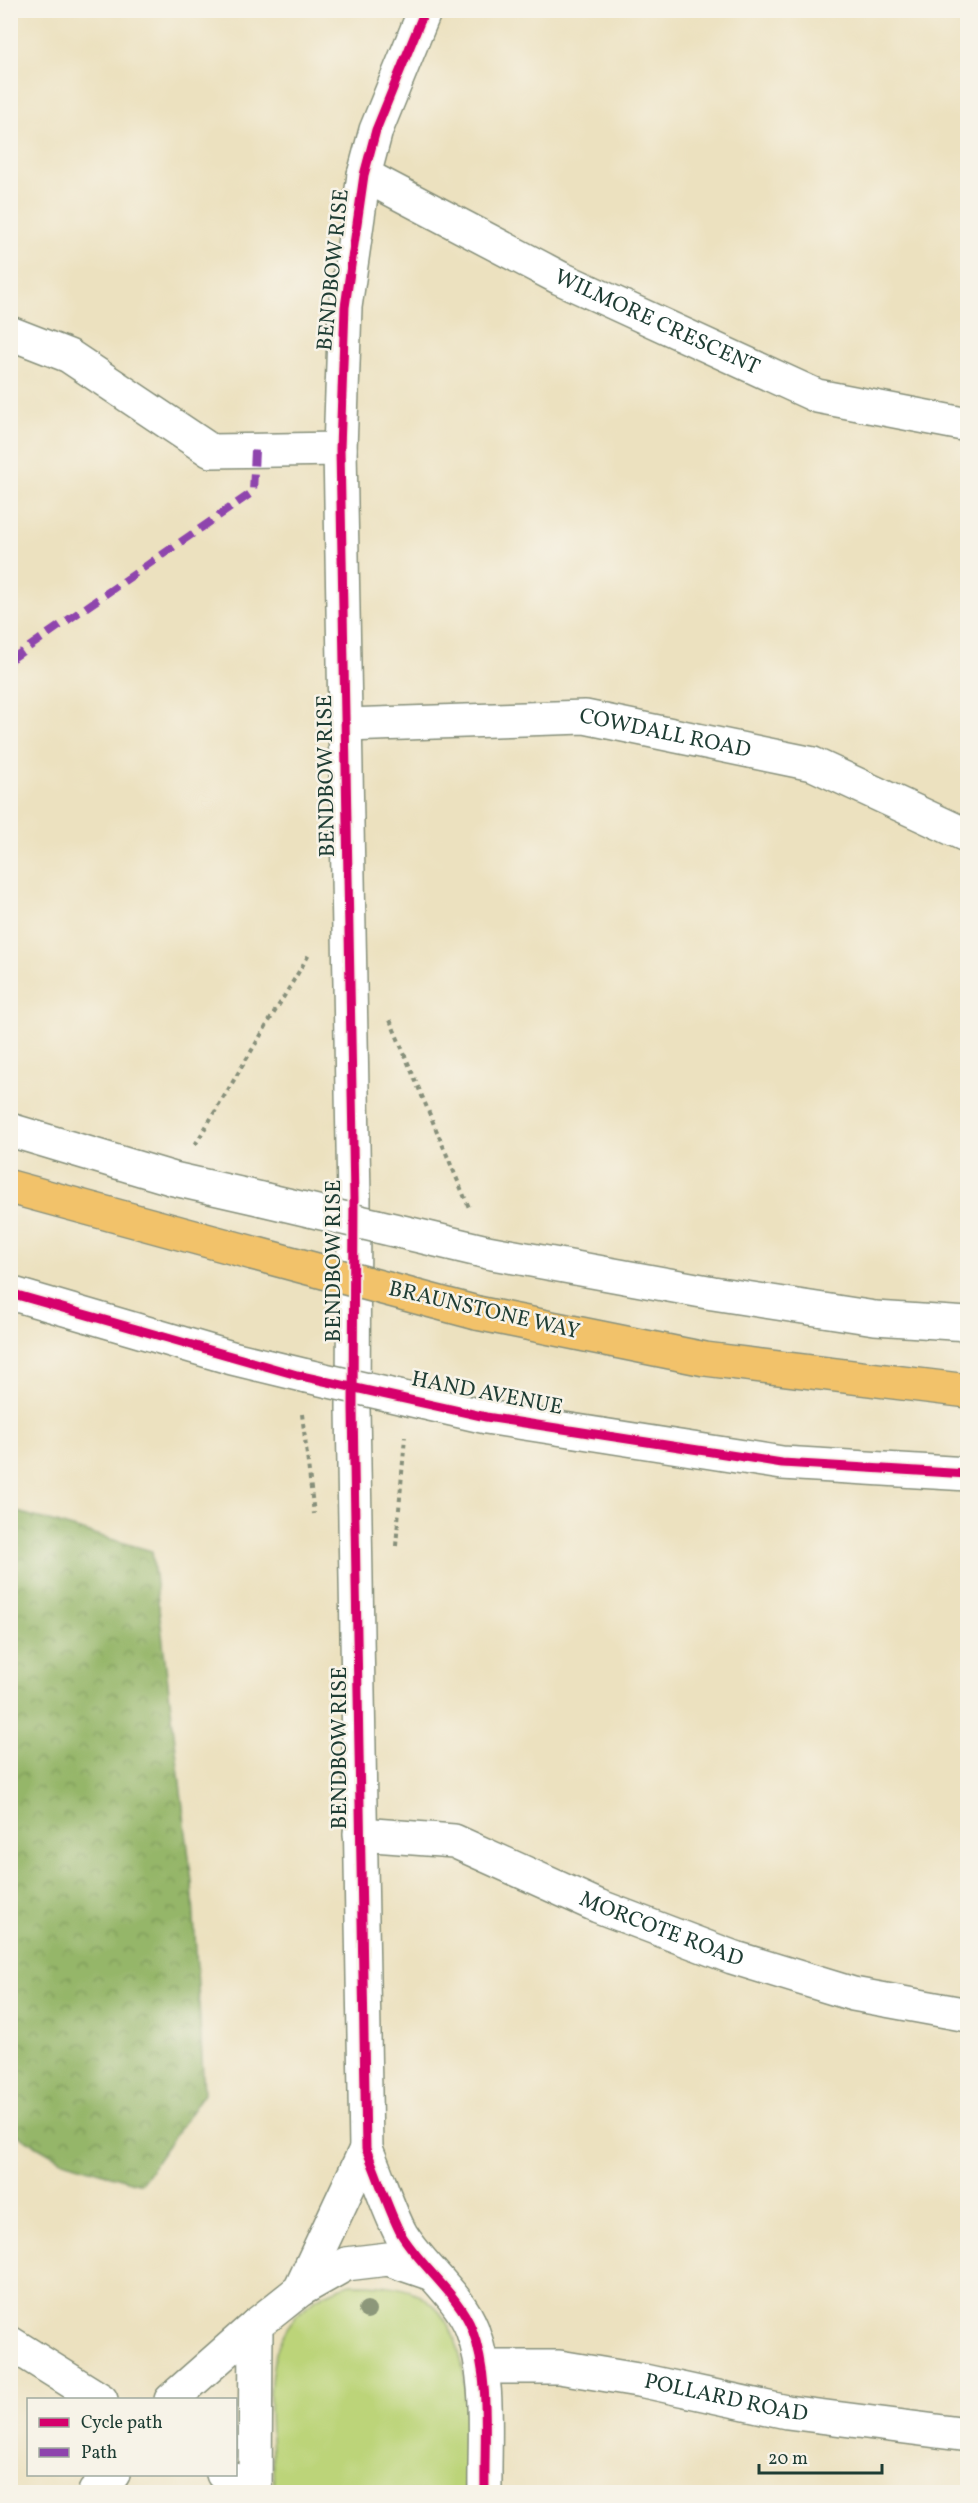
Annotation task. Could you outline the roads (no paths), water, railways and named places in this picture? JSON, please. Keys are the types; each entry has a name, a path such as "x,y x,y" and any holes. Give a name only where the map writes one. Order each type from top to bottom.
{"highway":[{"name":"BRAUNSTONE WAY","path":"10,1186 477,1313 705,1359 968,1391"}],"street":[{"name":"BENDBOW RISE","path":"425,10 376,130 364,175 345,306 340,449 354,1198 353,1408 366,2149 400,2232 429,2273 451,2294 471,2327 483,2367 485,2493"},
{"name":"WILMORE CRESCENT","path":"364,175 560,278 817,396 968,425"},
{"path":"10,333 69,356 211,451 340,449"},
{"name":"COWDALL ROAD","path":"346,725 585,717 813,764 968,836"},
{"path":"10,1130 174,1179 488,1252 714,1293 875,1318 968,1324"},
{"name":"HAND AVENUE","path":"10,1293 232,1358 486,1416 782,1463 968,1474"},
{"name":"MORCOTE ROAD","path":"360,1834 454,1841 597,1906 732,1957 853,1994 968,2015"},
{"name":"BENDBOW RISE","path":"300,2290 366,2149"},
{"name":"BENDBOW RISE","path":"173,2398 256,2325 300,2290 346,2264 388,2259 429,2273"},
{"path":"225,2476 253,2493 256,2325"},
{"path":"10,2343 98,2398"},
{"name":"POLLARD ROAD","path":"483,2367 559,2367 644,2381 787,2412 968,2435"},
{"path":"95,2493 112,2476"}]}
